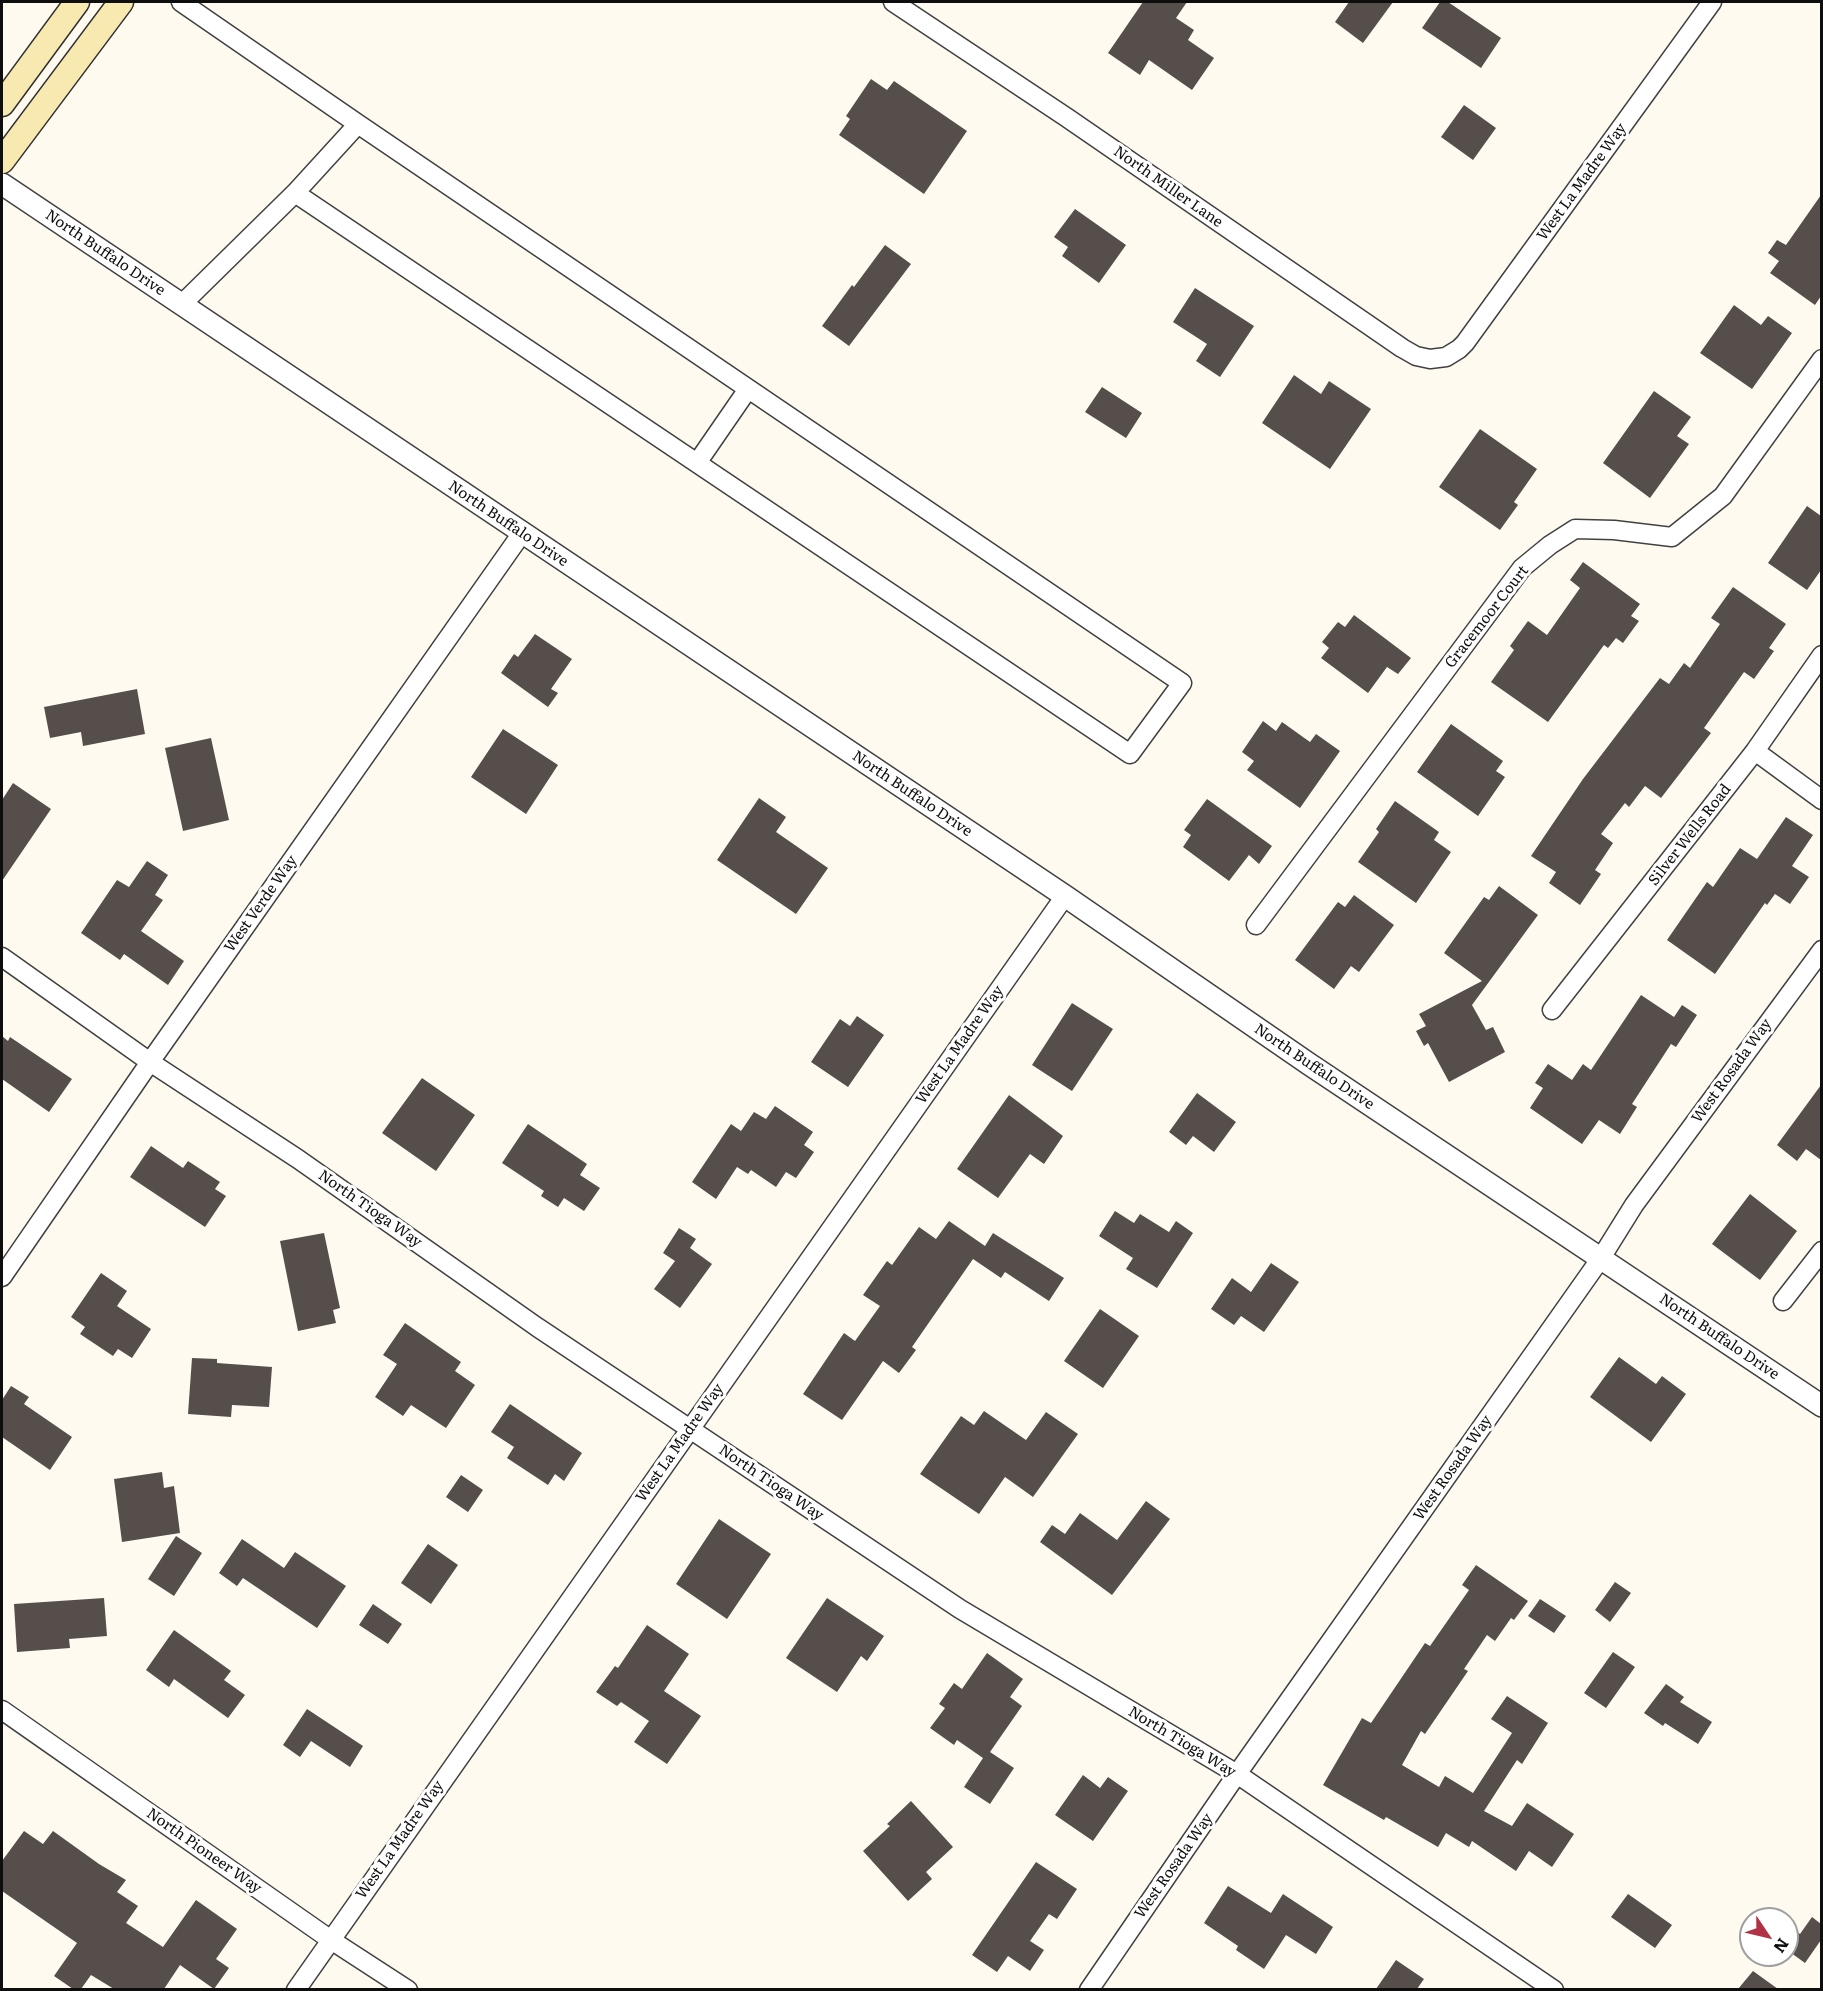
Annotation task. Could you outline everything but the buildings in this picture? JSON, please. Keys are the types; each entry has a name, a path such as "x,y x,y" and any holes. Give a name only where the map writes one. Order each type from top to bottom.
{"main road":[{"path":"2,104 77,2"},
{"path":"2,161 121,2"}],"street":[{"path":"181,2 1182,683 1130,754 295,192"},
{"name":"North Miller Lane","path":"893,2 1066,117 1410,354 1424,358 1446,357"},
{"name":"West La Madre Way","path":"1446,357 1464,343 1712,2"},
{"path":"182,304 295,192 358,124"},
{"name":"North Buffalo Drive","path":"2,184 1821,1406"},
{"name":"Gracemoor Court","path":"1256,925 1522,568 1575,528 1672,537 1723,496 1821,359"},
{"path":"697,463 748,388"},
{"name":"West Verde Way","path":"2,1277 150,1062 522,533"},
{"name":"Silver Wells Road","path":"1552,1010 1755,751 1821,655"},
{"path":"1755,751 1821,800"},
{"name":"West La Madre Way","path":"296,1989 1065,896"},
{"name":"West Rosada Way","path":"1089,1989 1237,1774 1601,1258 1634,1204 1821,950"},
{"name":"North Tioga Way","path":"2,957 150,1062 298,1158 537,1327 689,1429 960,1609 1237,1774 1554,1989"},
{"path":"1783,1301 1821,1251"},
{"name":"North Pioneer Way","path":"2,1710 331,1940 408,1989"}]}
